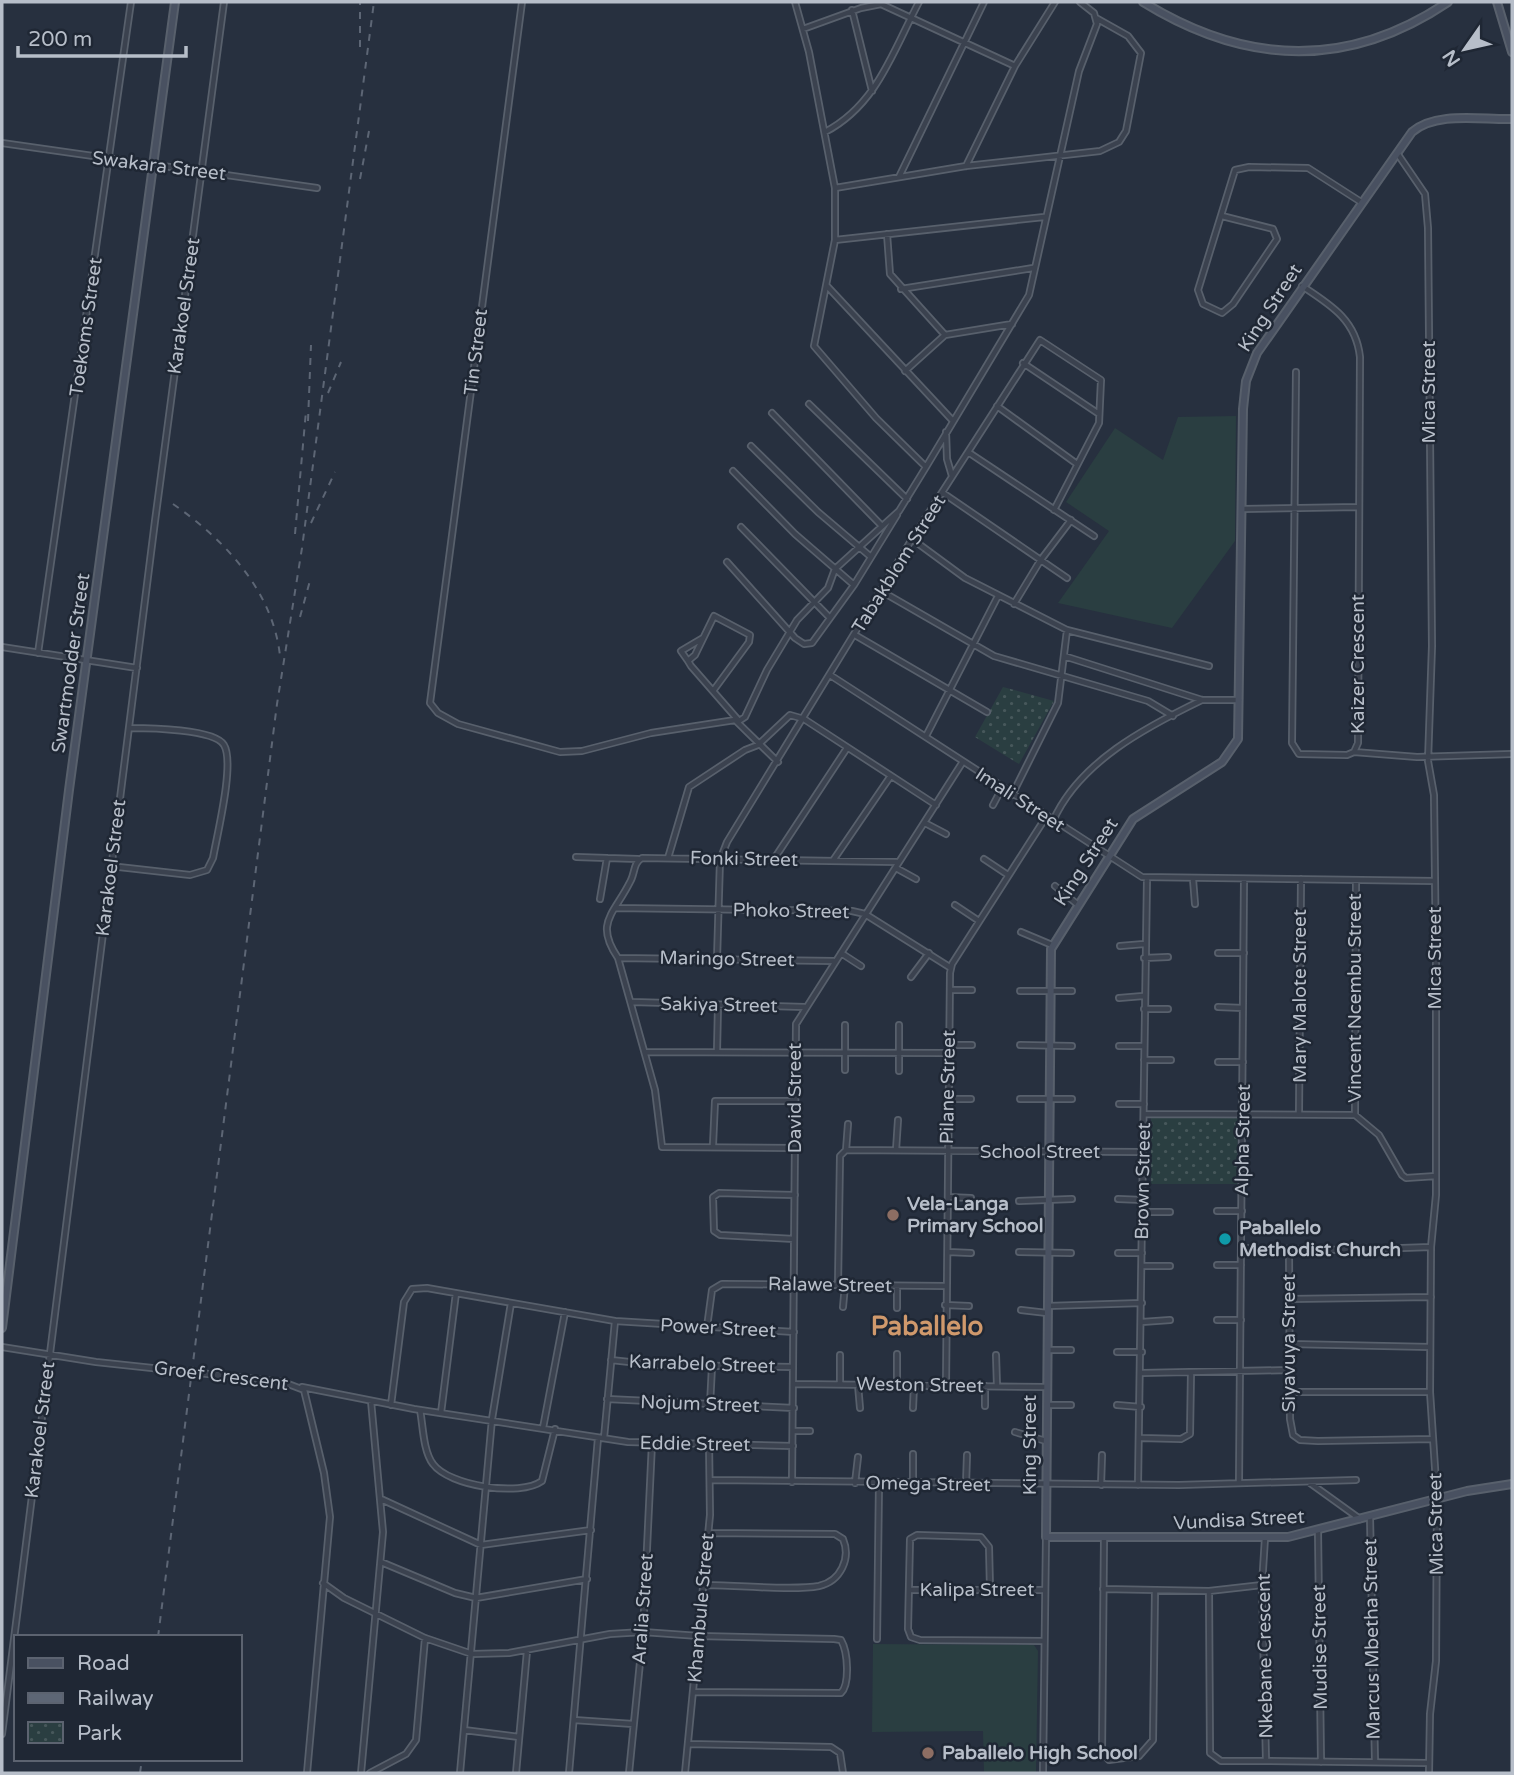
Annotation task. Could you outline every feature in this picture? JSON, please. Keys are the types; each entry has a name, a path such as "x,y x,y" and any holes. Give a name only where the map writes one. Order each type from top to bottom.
{"street":[{"name":"Toekoms Street","path":"38,653 85,343 131,2"},
{"name":"Swartmodder Street","path":"2,1328 175,2"},
{"name":"Karakoel Street","path":"14,1635 110,866 224,2"},
{"name":"Tin Street","path":"522,2 430,703 438,713 458,724 560,752 582,751 650,733 739,721"},
{"path":"795,2 803,29 835,188 835,240 814,337 816,351 887,431 926,467"},
{"path":"825,132 843,123 872,92 919,2"},
{"path":"898,177 984,2"},
{"path":"966,166 1015,66 1055,2"},
{"path":"835,188 966,166 1058,157 1111,147 1119,142 1126,131 1141,53 1128,36 1096,18 1080,2"},
{"path":"1143,2 1206,35 1247,46 1295,51 1339,48 1374,40 1423,18 1448,2"},
{"path":"1496,2 1512,51"},
{"path":"803,29 852,10 877,4 911,16 1015,66"},
{"path":"852,10 872,92"},
{"path":"727,562 804,644 812,643 854,585 1029,295 1058,157 1079,71 1096,18"},
{"name":"King Street","path":"1043,1773 1052,945 1137,814 1230,755 1238,739 1243,409 1247,381 1261,346 1412,132 1426,123 1512,119"},
{"name":"Swakara Street","path":"2,143 317,188"},
{"name":"Mica Street","path":"1396,152 1422,186 1428,208 1432,646 1428,755 1434,795 1436,1046 1436,1175 1431,1247 1430,1392 1437,1498 1436,1661 1429,1773"},
{"path":"1222,216 1273,229 1277,239 1233,304 1222,313 1203,304 1198,294 1233,174 1237,169 1249,166 1308,168 1361,202"},
{"path":"835,240 1044,217"},
{"path":"887,234 888,270 901,289 945,335"},
{"path":"901,289 1033,268"},
{"path":"827,286 953,421"},
{"name":"Kaizer Crescent","path":"1296,372 1292,747 1301,755 1347,755 1354,752 1358,743 1359,346 1352,326 1342,314 1302,286"},
{"path":"905,371 945,335 1013,324"},
{"name":"Tabakblom Street","path":"720,860 727,842 912,539 1040,340 1100,379 1099,414"},
{"path":"1023,363 1099,414 1096,428 1054,510"},
{"path":"809,404 907,499"},
{"path":"997,406 1077,464"},
{"path":"772,413 881,525"},
{"path":"946,431 947,459 952,476"},
{"path":"751,446 818,512 871,557"},
{"path":"968,452 1094,536"},
{"path":"733,471 854,585"},
{"path":"943,493 1067,578"},
{"path":"1242,509 1293,506 1358,507"},
{"path":"739,721 745,717 789,631 812,602 828,588 835,569 899,511"},
{"path":"1014,604 1040,561 1071,520"},
{"path":"741,527 830,618"},
{"path":"912,539 965,578 1067,631 1209,666"},
{"path":"881,591 974,646 1003,659 1148,701 1173,716"},
{"path":"926,736 998,596"},
{"path":"688,661 706,636 714,617 750,635 748,642 713,691"},
{"path":"1012,795 1055,710 1067,631"},
{"path":"855,635 987,712"},
{"path":"706,636 681,652 758,745 778,762"},
{"path":"2,647 137,668"},
{"path":"1064,656 1202,700 1239,700"},
{"name":"Imali Street","path":"830,675 926,736 1002,789 1147,878 1435,881"},
{"path":"1053,821 1067,792 1103,759 1202,700"},
{"path":"668,858 689,787 745,750 758,745 787,716 804,719 936,805"},
{"path":"110,866 190,875 207,870 213,858 227,767 226,749 217,739 176,731 130,728"},
{"path":"774,860 847,748"},
{"path":"1354,752 1512,754"},
{"name":"David Street","path":"792,1482 796,1024 962,763"},
{"path":"833,860 891,776"},
{"path":"993,805 1002,789"},
{"name":"Pilane Street","path":"946,1385 951,968 1046,817"},
{"path":"925,823 946,834"},
{"name":"Fonki Street","path":"576,856 899,862"},
{"path":"600,899 607,858"},
{"path":"639,859 607,920 606,930 632,1002 655,1090 662,1147 795,1147"},
{"path":"984,859 1008,875"},
{"path":"718,959 720,860"},
{"path":"896,868 916,879"},
{"name":"Brown Street","path":"1138,1485 1142,1373 1143,996 1147,878"},
{"path":"1193,879 1195,904"},
{"name":"Mary Malote Street","path":"1299,1114 1301,879"},
{"name":"Alpha Street","path":"1239,1483 1244,880"},
{"name":"Vincent Ncembu Street","path":"1355,1115 1356,880"},
{"path":"1055,886 1077,904"},
{"path":"955,905 979,921"},
{"name":"Phoko Street","path":"616,906 847,910 865,914 951,968"},
{"path":"1021,932 1052,945"},
{"path":"1120,946 1144,944"},
{"path":"841,953 861,965"},
{"path":"911,977 929,953"},
{"path":"1218,953 1244,953"},
{"path":"1144,958 1168,957"},
{"name":"Maringo Street","path":"618,958 835,961"},
{"path":"950,990 972,990"},
{"path":"1020,991 1072,991"},
{"path":"1119,998 1143,996"},
{"name":"Sakiya Street","path":"632,1002 806,1007"},
{"path":"717,1051 718,1006"},
{"path":"1218,1007 1243,1008"},
{"path":"1144,1010 1168,1009"},
{"path":"845,1025 845,1070"},
{"path":"899,1025 899,1071"},
{"path":"949,1045 972,1045"},
{"path":"1020,1045 1072,1046"},
{"path":"1119,1046 1144,1046"},
{"path":"645,1052 948,1053"},
{"path":"1144,1060 1171,1060"},
{"path":"1218,1062 1243,1062"},
{"path":"948,1099 971,1099"},
{"path":"1020,1099 1072,1099"},
{"path":"713,1146 715,1101 795,1101"},
{"path":"1119,1104 1144,1104"},
{"path":"1144,1114 1355,1115 1369,1124 1378,1135 1406,1178 1436,1175"},
{"path":"896,1150 898,1120"},
{"path":"838,1285 840,1156 846,1150 848,1124"},
{"name":"School Street","path":"846,1150 1143,1152"},
{"path":"794,1239 716,1234 712,1222 713,1200 717,1194 795,1195"},
{"path":"948,1197 971,1198"},
{"path":"1019,1200 1072,1199"},
{"path":"1118,1199 1143,1200"},
{"path":"1217,1211 1242,1211"},
{"path":"1143,1212 1170,1212"},
{"path":"1242,1248 1289,1250 1431,1247"},
{"name":"Siyavuya Street","path":"1289,1250 1290,1428 1293,1435 1305,1441 1433,1439"},
{"path":"948,1252 971,1253"},
{"path":"1019,1252 1071,1253"},
{"path":"1118,1253 1142,1253"},
{"path":"1217,1265 1241,1265"},
{"path":"1142,1266 1170,1266"},
{"name":"Ralawe Street","path":"707,1327 714,1287 731,1283 946,1286"},
{"path":"843,1307 845,1285"},
{"path":"897,1286 897,1308"},
{"name":"Power Street","path":"391,1405 405,1296 419,1287 615,1321 794,1332"},
{"path":"442,1413 456,1293"},
{"path":"1290,1300 1431,1297"},
{"path":"460,1773 492,1419 511,1303"},
{"path":"1021,1310 1142,1303"},
{"path":"945,1305 970,1306"},
{"path":"543,1428 565,1312"},
{"path":"1217,1320 1241,1321"},
{"path":"569,1773 591,1530 615,1321"},
{"path":"1142,1322 1170,1321"},
{"path":"1290,1343 1430,1347"},
{"name":"Groef Crescent","path":"2,1347 49,1356 301,1386 307,1394 328,1493 330,1517 307,1773"},
{"path":"1047,1350 1071,1350"},
{"path":"1117,1352 1142,1352"},
{"path":"840,1354 840,1384"},
{"path":"897,1354 897,1385"},
{"path":"996,1355 997,1386"},
{"name":"Karrabelo Street","path":"611,1360 712,1366 793,1367"},
{"path":"710,1405 712,1366"},
{"path":"1142,1373 1290,1370"},
{"path":"1141,1438 1181,1439 1190,1434 1191,1372"},
{"name":"Weston Street","path":"794,1384 1046,1387"},
{"path":"858,1385 860,1408"},
{"path":"914,1385 914,1408"},
{"name":"Eddie Street","path":"301,1386 391,1405 601,1438 652,1443 793,1446"},
{"path":"985,1386 985,1406"},
{"path":"1290,1392 1430,1392"},
{"name":"Nojum Street","path":"607,1399 794,1408"},
{"path":"361,1773 381,1562 381,1499 371,1401"},
{"path":"1047,1405 1071,1405"},
{"path":"1117,1405 1141,1407"},
{"path":"420,1410 428,1455 435,1467 485,1488 528,1487 542,1481 555,1429"},
{"path":"793,1431 810,1431"},
{"path":"1015,1432 1046,1441"},
{"name":"Aralia Street","path":"629,1773 643,1632 652,1443"},
{"name":"Khambule Street","path":"685,1773 708,1533 711,1480 709,1443"},
{"path":"913,1454 913,1484"},
{"path":"966,1484 967,1455"},
{"path":"1101,1485 1102,1455"},
{"path":"855,1483 858,1457"},
{"name":"Omega Street","path":"711,1480 1101,1485 1356,1480"},
{"path":"877,1639 879,1483"},
{"path":"1310,1483 1360,1519"},
{"name":"Vundisa Street","path":"1046,1537 1265,1538 1318,1531 1437,1498 1512,1484"},
{"path":"381,1499 481,1545 591,1530"},
{"name":"Marcus Mbetha Street","path":"1370,1517 1375,1761"},
{"name":"Mudise Street","path":"1318,1531 1321,1762"},
{"path":"704,1585 816,1586 839,1573 846,1556 843,1539 835,1534 708,1533"},
{"path":"990,1588 989,1547 981,1536 913,1536 908,1544 908,1633 915,1639 1044,1641"},
{"name":"Nkebane Crescent","path":"1209,1591 1210,1753 1221,1761 1266,1761 1262,1585 1265,1538"},
{"path":"1104,1539 1102,1752 1106,1758 1115,1761 1139,1756 1153,1740 1155,1591"},
{"path":"381,1562 455,1593 476,1598 587,1579"},
{"path":"323,1583 344,1598 425,1639 472,1654 527,1651 610,1634 643,1632 839,1640 845,1646 846,1685 843,1692 838,1694 693,1692"},
{"path":"1104,1589 1209,1591 1262,1585"},
{"name":"Kalipa Street","path":"909,1590 1045,1590"},
{"name":"Karakoel Street","path":"2,1734 14,1637"},
{"path":"370,1773 406,1754 416,1740 425,1639"},
{"path":"516,1773 527,1651"},
{"path":"574,1720 633,1724"},
{"path":"464,1730 519,1737"},
{"path":"688,1744 827,1746 840,1753 844,1773"},
{"path":"1266,1761 1429,1763"}],"green space":[{"path":"1236,416 1235,541 1172,628 1058,603 1109,531 1066,502 1115,428 1163,460 1178,417"},
{"path":"1003,687 1054,701 1019,764 975,737"},
{"path":"1151,1116 1238,1116 1237,1184 1151,1184"},
{"path":"873,1644 1034,1645 1038,1651 1036,1773 984,1773 983,1731 872,1732"}],"railway":[{"path":"360,2 360,47"},
{"path":"158,1635 277,704 302,548 374,2"},
{"path":"360,179 369,131"},
{"path":"308,421 311,345"},
{"path":"328,393 341,362"},
{"path":"295,534 306,411"},
{"path":"311,523 335,472"},
{"path":"173,504 211,534 243,569 268,610 276,632 280,656"},
{"path":"300,617 311,577"},
{"path":"140,1773 142,1761"}],"place":[{"name":"Vela-Langa Primary School","path":"893,1215"},
{"name":"Paballelo Methodist Church","path":"1225,1239"},
{"name":"Paballelo High School","path":"928,1753"}],"district":[{"name":"Paballelo","path":"927,1326"}]}
